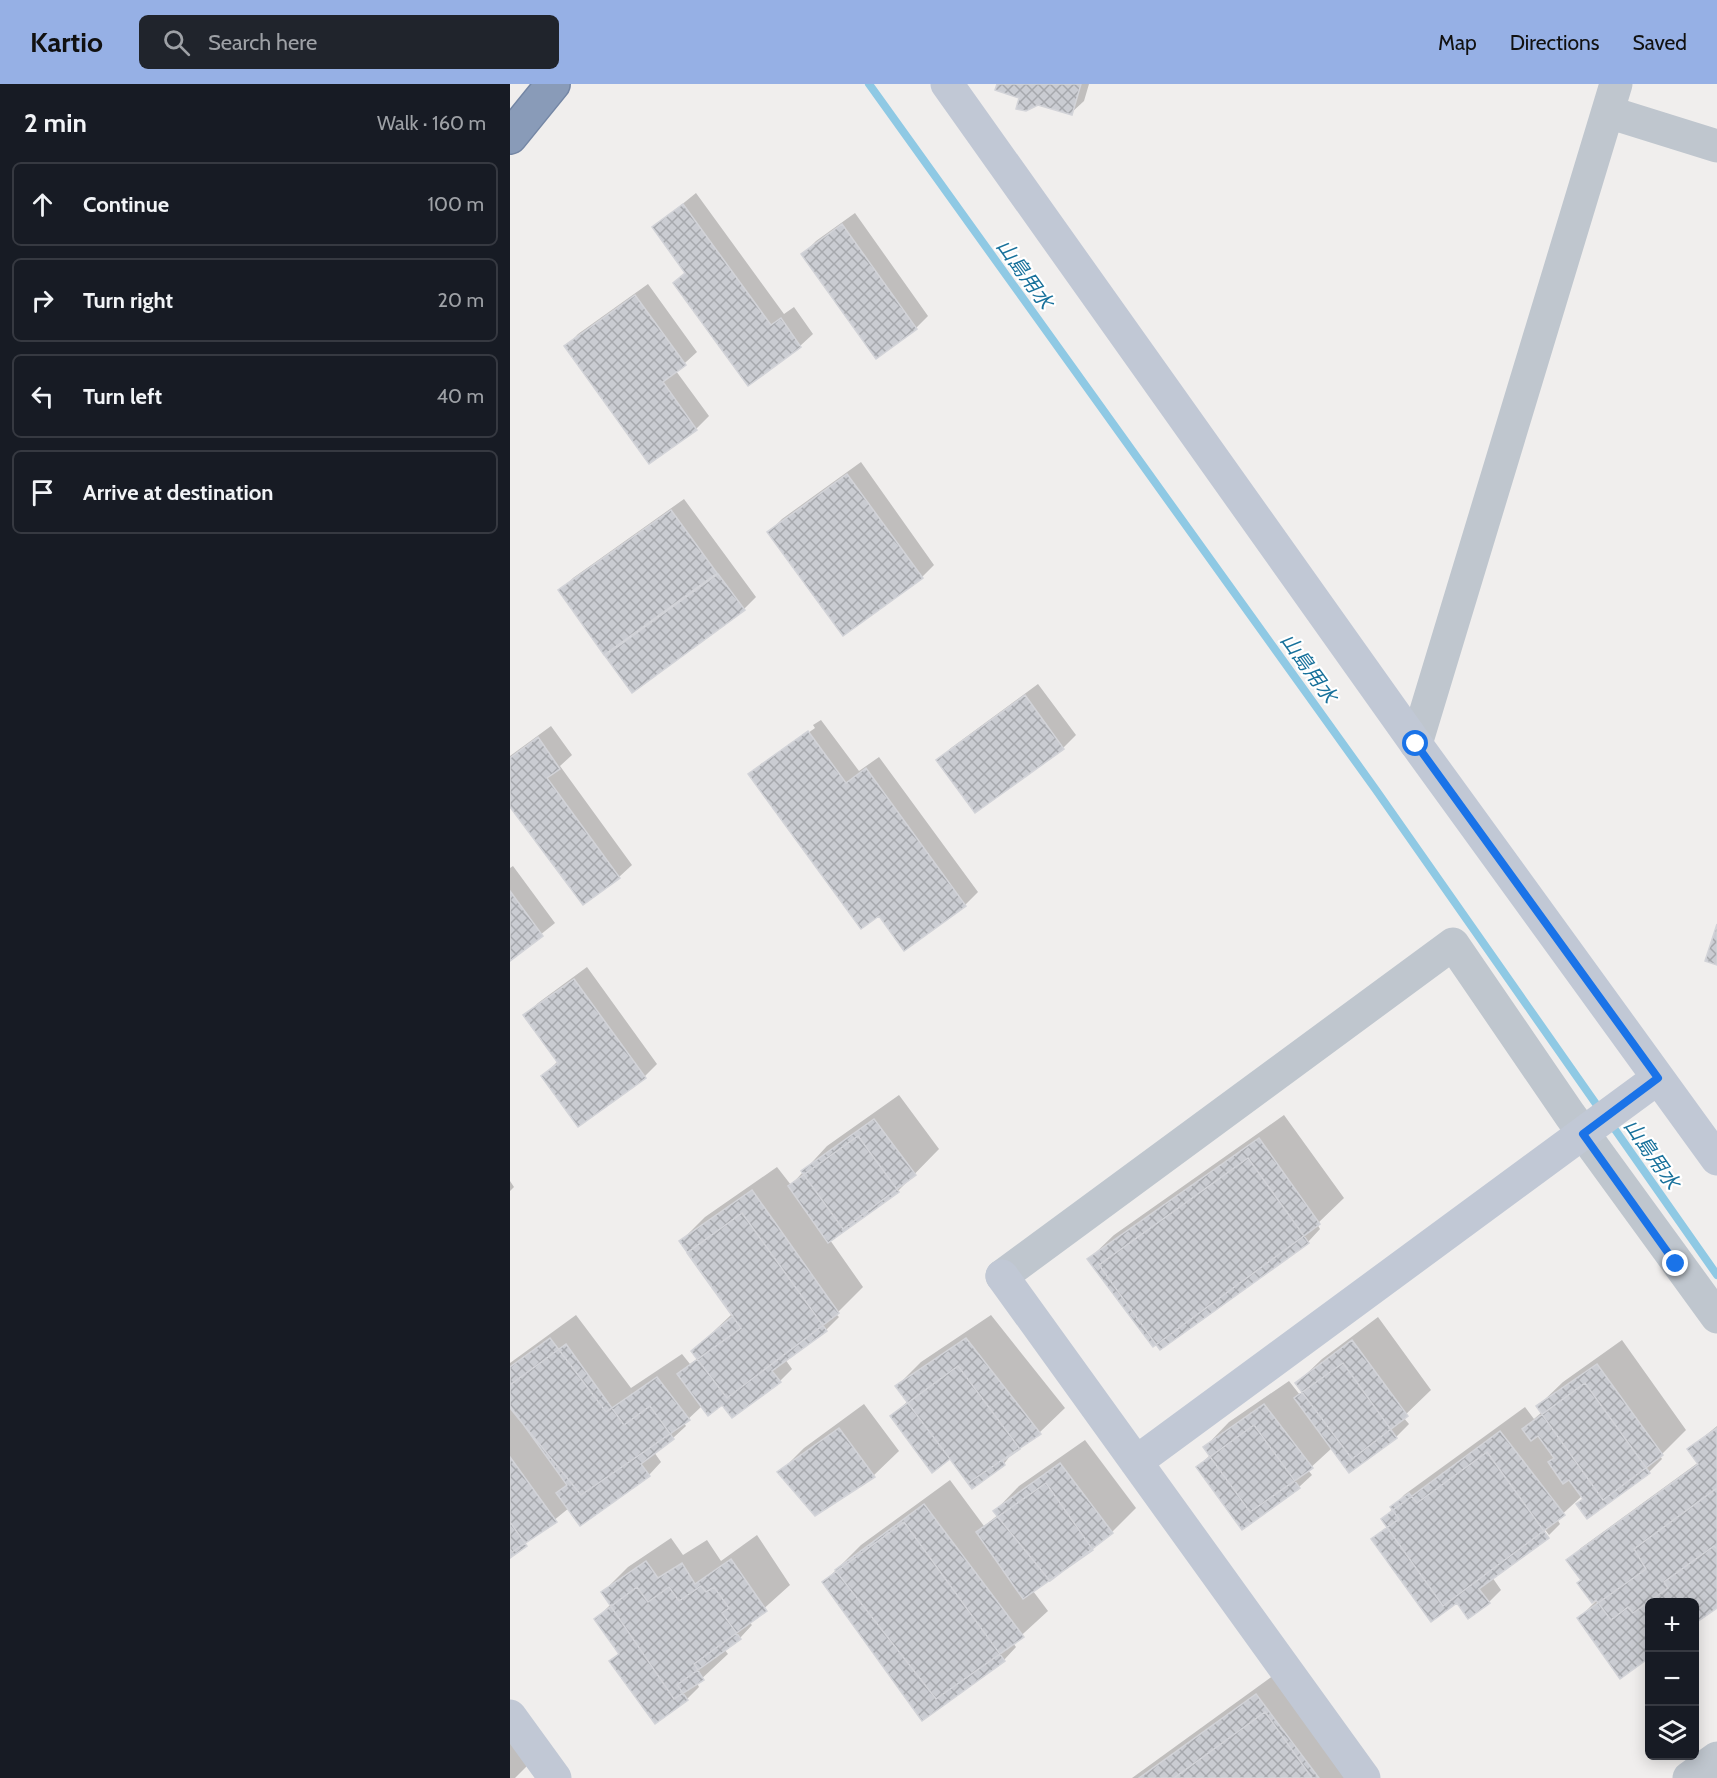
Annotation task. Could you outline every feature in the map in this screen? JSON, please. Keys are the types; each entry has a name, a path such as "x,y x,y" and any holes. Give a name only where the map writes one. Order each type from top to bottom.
{"highway":[{"path":"510,137 553,84"}],"street":[{"path":"947,84 1416,744 1717,1159"},
{"path":"1416,744 1612,98 1717,146"},
{"path":"1364,1778 1002,1276 1453,944 1583,1134 1717,1317"},
{"path":"1136,1462 1658,1078"},
{"path":"510,1716 555,1778"},
{"path":"1689,1778 1717,1758"}],"building":[{"path":"997,84 1081,84 1072,115 1038,105 1026,111 1016,109 1019,98 995,90"},
{"path":"683,204 771,325 781,318 801,347 748,386 673,283 685,273 652,227"},
{"path":"842,224 917,329 876,359 801,254"},
{"path":"635,295 686,365 663,382 697,430 649,464 564,346"},
{"path":"847,474 923,578 843,636 767,532"},
{"path":"671,510 717,573 604,655 558,590"},
{"path":"718,574 745,610 632,693 605,656"},
{"path":"1025,695 1064,749 975,813 936,760"},
{"path":"808,731 846,783 866,768 966,906 904,951 879,916 861,929 748,774"},
{"path":"538,737 560,769 547,778 620,878 583,905 510,807 510,758"},
{"path":"538,737 560,769 547,778 620,878 583,905 510,807 510,758"},
{"path":"510,891 543,936 510,961"},
{"path":"1717,924 1717,965 1705,961"},
{"path":"574,979 646,1078 578,1127 541,1076 558,1063 523,1015"},
{"path":"874,1119 916,1175 843,1229 801,1171"},
{"path":"858,1136 899,1192 828,1243 788,1186"},
{"path":"1259,1138 1320,1224 1153,1347 1087,1259"},
{"path":"1248,1158 1309,1243 1160,1350 1099,1265"},
{"path":"752,1190 839,1313 727,1398 691,1351 733,1316 679,1241"},
{"path":"742,1213 827,1331 772,1371 781,1382 732,1418 722,1405 708,1416 677,1374 741,1328 687,1253"},
{"path":"550,1338 606,1412 657,1377 690,1420 581,1495 510,1408 510,1367"},
{"path":"966,1338 1041,1434 968,1483 895,1386"},
{"path":"1352,1340 1408,1416 1352,1459 1295,1383"},
{"path":"566,1344 624,1425 650,1406 674,1439 641,1464 650,1476 580,1526 556,1493 567,1485 510,1406 510,1385"},
{"path":"1343,1363 1397,1438 1349,1473 1294,1398"},
{"path":"1597,1364 1663,1455 1603,1500 1536,1406"},
{"path":"958,1366 1020,1449 1003,1461 1005,1465 972,1489 950,1459 932,1473 890,1416"},
{"path":"958,1366 1020,1449 1003,1461 1005,1465 972,1489 950,1459 932,1473 890,1416"},
{"path":"1585,1383 1650,1473 1587,1519 1576,1504 1583,1499 1569,1480 1563,1484 1548,1462 1554,1458 1538,1436 1531,1441 1522,1429"},
{"path":"1585,1383 1650,1473 1587,1519 1576,1504 1583,1499 1569,1480 1563,1484 1548,1462 1554,1458 1538,1436 1531,1441 1522,1429"},
{"path":"1264,1404 1313,1468 1250,1512 1203,1447"},
{"path":"1254,1425 1300,1488 1242,1530 1196,1467"},
{"path":"839,1428 875,1477 815,1516 777,1472"},
{"path":"1717,1428 1717,1549 1714,1546 1664,1582 1668,1588 1654,1598 1645,1598 1645,1604 1633,1613 1628,1607 1611,1620 1596,1600 1592,1603 1577,1583 1581,1580 1566,1560 1698,1464 1687,1449"},
{"path":"1500,1431 1565,1515 1443,1606 1381,1519"},
{"path":"1487,1452 1549,1538 1479,1589 1490,1603 1468,1619 1457,1603 1431,1622 1371,1539 1399,1519 1390,1507 1409,1493 1417,1503"},
{"path":"510,1457 557,1522 512,1552 510,1549"},
{"path":"1060,1463 1113,1533 1050,1581 993,1511"},
{"path":"1046,1483 1093,1550 1023,1599 976,1532"},
{"path":"1717,1488 1717,1608 1699,1621 1699,1598 1645,1598 1645,1661 1620,1679 1577,1618 1646,1569 1634,1549"},
{"path":"924,1504 1024,1637 936,1699 835,1570"},
{"path":"510,1522 527,1546 510,1558"},
{"path":"904,1522 1005,1661 922,1721 822,1582"},
{"path":"731,1559 767,1611 694,1664 704,1680 674,1699 601,1592 646,1561 658,1578 682,1563 695,1584"},
{"path":"701,1586 706,1592 714,1587 729,1608 722,1613 741,1639 677,1685 688,1700 655,1724 609,1661 619,1654 594,1619 637,1587 648,1602 669,1587 679,1601"},
{"path":"1256,1694 1319,1778 1139,1778"},
{"path":"1265,1712 1312,1778 1174,1778"}],"waterway":[{"name":"山島用水","path":"869,84 1376,790 1601,1111"},
{"name":"山島用水","path":"1609,1121 1717,1275"}],"route":[{"path":"1416,744 1658,1078 1583,1134 1676,1264"}]}
